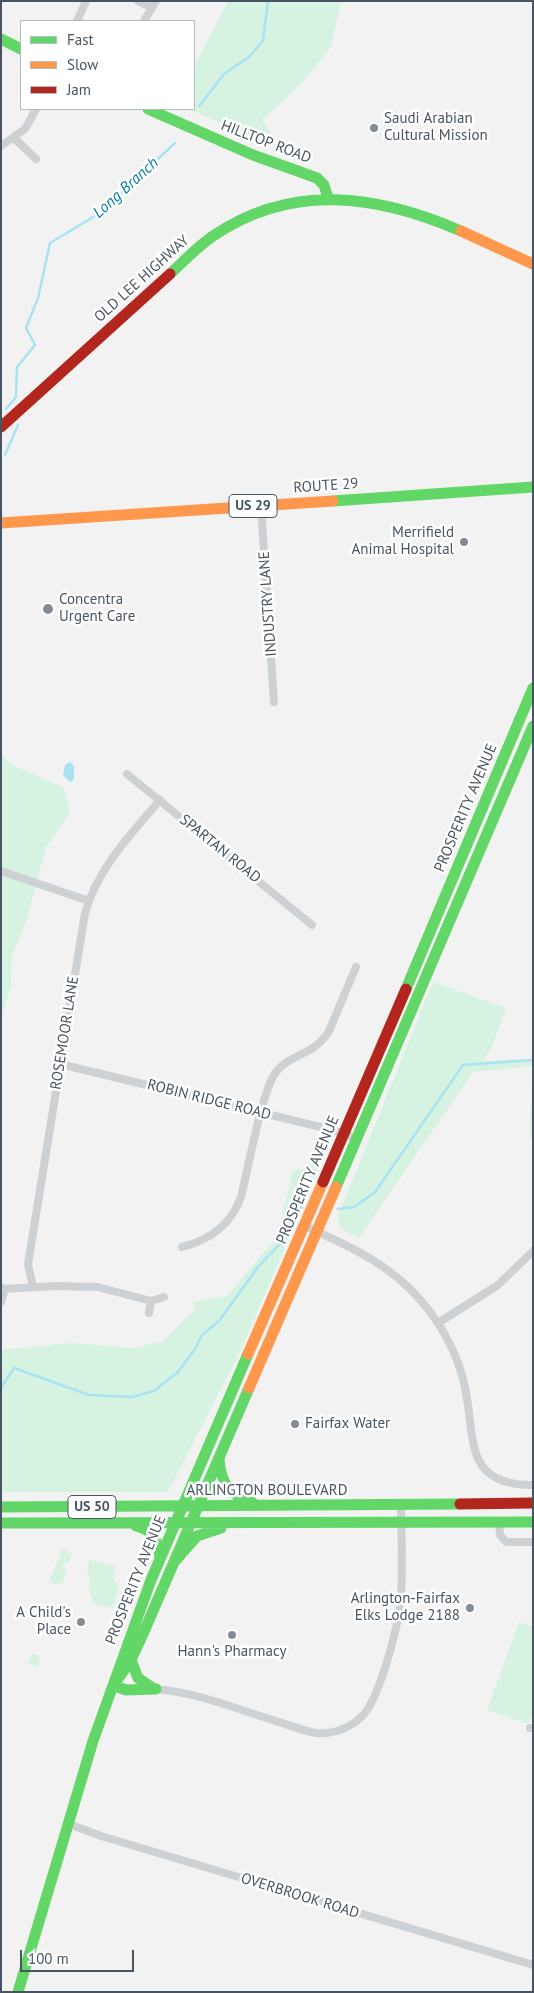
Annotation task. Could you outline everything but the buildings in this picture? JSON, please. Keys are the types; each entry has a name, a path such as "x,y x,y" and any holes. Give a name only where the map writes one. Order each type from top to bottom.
{"main road":[{"path":"1,39 20,48"},
{"name":"HILLTOP ROAD","path":"150,110 252,155 317,178 324,185 328,198"},
{"path":"328,198 363,198 398,206 533,264"},
{"name":"OLD LEE HIGHWAY","path":"1,427 169,274 220,231 253,214 292,203 328,198"},
{"name":"ROUTE 29","path":"1,522 533,487"},
{"name":"PROSPERITY AVENUE","path":"18,1992 92,1741 133,1624 160,1557 344,1134 533,688"},
{"name":"PROSPERITY AVENUE","path":"113,1685 131,1660 174,1562 358,1139 533,726"},
{"path":"219,1458 221,1477 233,1495 247,1501 282,1506"},
{"name":"ARLINGTON BOULEVARD","path":"1,1507 533,1503"},
{"name":"US 50","path":"1,1523 533,1522"},
{"path":"121,1523 142,1527 152,1532 158,1544 160,1557"},
{"path":"174,1562 197,1536 241,1523"},
{"path":"131,1660 133,1671 138,1679 156,1689"},
{"path":"113,1685 126,1690 156,1689"}],"street":[{"path":"77,20 86,1"},
{"path":"138,1 154,5 145,20"},
{"path":"1,146 25,129 35,110"},
{"path":"14,138 36,159"},
{"name":"INDUSTRY LANE","path":"260,506 274,702"},
{"name":"SPARTAN ROAD","path":"127,774 312,925"},
{"name":"ROSEMOOR LANE","path":"33,1287 28,1264 81,936 89,901 98,880 114,855 160,800"},
{"path":"1,871 89,901"},
{"path":"182,1247 211,1236 223,1227 234,1213 242,1197 270,1084 284,1064 316,1047 330,1031 356,967"},
{"name":"ROBIN RIDGE ROAD","path":"60,1064 358,1139"},
{"path":"304,1226 361,1252 390,1270 420,1298 438,1323 460,1371 468,1402 470,1438 473,1448 485,1469 510,1484 533,1485"},
{"path":"438,1323 498,1284 533,1251"},
{"path":"1,1302 4,1298 2,1288 33,1287 98,1287 151,1301 164,1297"},
{"path":"149,1313 151,1301"},
{"path":"156,1689 205,1697 318,1733 333,1732 352,1725 371,1704 396,1626 400,1600 401,1505"},
{"path":"499,1522 500,1535 506,1542 533,1542"},
{"name":"OVERBROOK ROAD","path":"68,1824 101,1836 533,1965"}],"green space":[{"path":"228,1 341,1 331,47 301,84 262,120 270,132 268,143 190,110 195,110 195,65"},
{"path":"1,754 12,765 63,787 70,812 46,847 27,919 12,956 11,986 1,1018"},
{"path":"433,982 506,1008 492,1047 483,1061 533,1059 533,1139 530,1138 532,1066 473,1072 359,1238 341,1228 338,1216"},
{"path":"316,1144 328,1147 242,1348 168,1492 1,1492 1,1350 70,1343 135,1348 163,1341 196,1307 191,1302 227,1296 277,1237 293,1170 310,1168"},
{"path":"62,1549 67,1549 66,1552 72,1554 69,1563 64,1562 62,1569 67,1571 62,1584 58,1583 57,1585 49,1582"},
{"path":"89,1560 115,1566 113,1579 119,1585 113,1608 94,1604 89,1590 90,1574 87,1573"},
{"path":"519,1622 533,1627 533,1714 529,1724 487,1710"},
{"path":"33,1653 40,1657 38,1667 27,1663"}],"water":[{"path":"70,762 74,766 74,779 70,782 63,775 65,765"}],"waterway":[{"name":"Long Branch","path":"199,106 224,74 249,57 263,41 268,1"},
{"name":"Long Branch","path":"6,409 16,397 17,367 35,345 26,328 38,298 50,243 100,213 175,143"},
{"name":"Long Branch","path":"5,455 18,425"},
{"path":"338,1209 354,1207 375,1192 463,1065 533,1060"},
{"path":"1,1388 14,1368 89,1395 132,1397 154,1391 178,1372 195,1349 202,1335 219,1321 258,1267 289,1234 290,1223 302,1206"}],"traffic: fast":[{"path":"1,39 20,48"},
{"path":"150,110 253,155 317,178 324,185 328,198"},
{"path":"170,274 207,240 243,219 273,207 304,201 336,200 367,203 398,209 461,231"},
{"path":"333,501 533,487"},
{"path":"406,989 533,688"},
{"path":"336,1187 533,726"},
{"path":"18,1992 93,1741 151,1580 248,1354"},
{"path":"117,1680 131,1660 143,1634 249,1388"},
{"path":"219,1458 221,1474 227,1486 237,1496 252,1502"},
{"path":"1,1507 460,1504"},
{"path":"1,1523 533,1522"},
{"path":"136,1526 151,1533 158,1546 160,1557"},
{"path":"174,1562 197,1536 221,1528"},
{"path":"131,1660 138,1678 154,1689"},
{"path":"113,1685 126,1690 156,1689"}],"traffic: slow":[{"path":"461,231 533,264"},
{"path":"1,523 333,501"},
{"path":"248,1354 323,1182"},
{"path":"249,1388 336,1187"}],"traffic: jam":[{"path":"1,427 170,274"},
{"path":"323,1182 406,989"},
{"path":"460,1504 533,1503"}],"place":[{"name":"Saudi Arabian Cultural Mission","path":"374,128"},
{"name":"Merrifield Animal Hospital","path":"464,542"},
{"name":"Concentra Urgent Care","path":"48,609"},
{"name":"Fairfax Water","path":"295,1424"},
{"name":"Arlington-Fairfax Elks Lodge 2188","path":"470,1608"},
{"name":"A Child's Place","path":"81,1622"},
{"name":"Hann's Pharmacy","path":"232,1635"}]}
